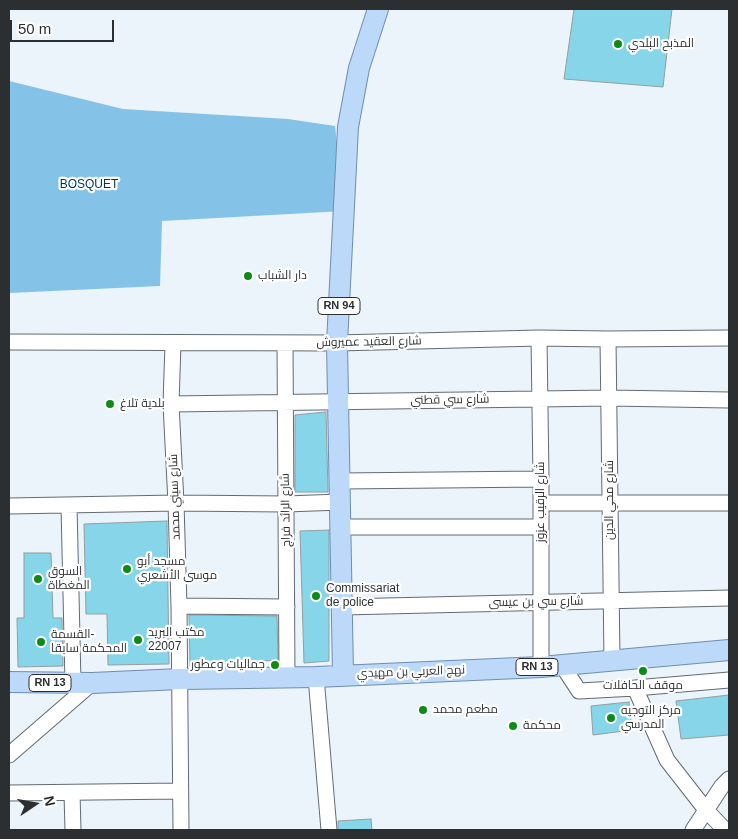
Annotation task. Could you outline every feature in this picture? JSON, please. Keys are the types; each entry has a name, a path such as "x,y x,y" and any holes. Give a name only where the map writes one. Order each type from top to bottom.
{"main road":[{"name":"RN 94","path":"343,675 342,527 337,402 337,343 348,128 359,68 378,9"},
{"name":"نهج العربي بن مهيدي","path":"82,683 316,677 541,667 729,650"},
{"name":"RN 13","path":"9,682 82,683"}],"street":[{"name":"شارع العقيد عميروش","path":"9,342 337,343 538,338 729,338"},
{"name":"شارع الرقيب عزوز","path":"538,338 541,479 541,667"},
{"name":"شارع محي الدين","path":"608,339 612,660"},
{"name":"شارع سيني محمد","path":"173,343 171,404 179,606 181,830"},
{"name":"شارع الرائد فراج","path":"285,343 287,678"},
{"name":"شارع سي قطني","path":"171,404 285,404 610,398 729,400"},
{"path":"340,481 541,479"},
{"path":"9,506 341,502"},
{"path":"541,503 729,503"},
{"path":"9,755 82,683 69,505"},
{"path":"342,527 540,527"},
{"name":"شارع سي بن عيسى","path":"343,606 729,598"},
{"path":"179,606 287,607"},
{"path":"562,665 579,691 729,680"},
{"path":"316,677 329,830"},
{"path":"635,688 667,760 706,810 725,830"},
{"path":"693,830 722,786 729,779"},
{"path":"9,793 180,791"},
{"path":"72,793 73,830"}],"green space":[{"name":"BOSQUET","path":"9,81 123,109 288,119 335,126 344,211 162,221 160,286 9,293"}],"building":[{"name":"المذبح البلدي","path":"574,9 672,9 663,87 564,79"},
{"path":"326,412 328,492 295,492 295,415"},
{"name":"مسجد أبو موسى الأشعري","path":"167,521 169,664 108,665 107,614 86,614 84,524"},
{"name":"Commissariat de police","path":"329,530 329,661 304,663 300,531"},
{"path":"24,553 51,553 53,618 62,618 63,666 18,667 17,618 24,618"},
{"path":"189,615 277,616 278,660 190,666"},
{"path":"729,695 729,735 681,739 676,701"},
{"name":"مركز التوجيه المدرسي","path":"629,702 632,730 593,735 591,706"},
{"path":"371,819 372,830 338,830 338,821"}],"place":[{"name":"المذبح البلدي","path":"618,44"},
{"name":"دار الشباب","path":"248,276"},
{"name":"بلدية تلاغ","path":"110,404"},
{"name":"مسجد أبو موسى الأشعري","path":"127,569"},
{"name":"السوق المغطاة","path":"38,579"},
{"name":"Commissariat de police","path":"316,596"},
{"name":"مكتب البريد 22007","path":"138,640"},
{"name":"القسمة- المحكمة سابقا","path":"41,642"},
{"name":"جماليات وعطور","path":"275,665"},
{"name":"موقف الحافلات","path":"643,671"},
{"name":"مطعم محمد","path":"423,710"},
{"name":"مركز التوجيه المدرسي","path":"611,718"},
{"name":"محكمة","path":"513,726"}]}
